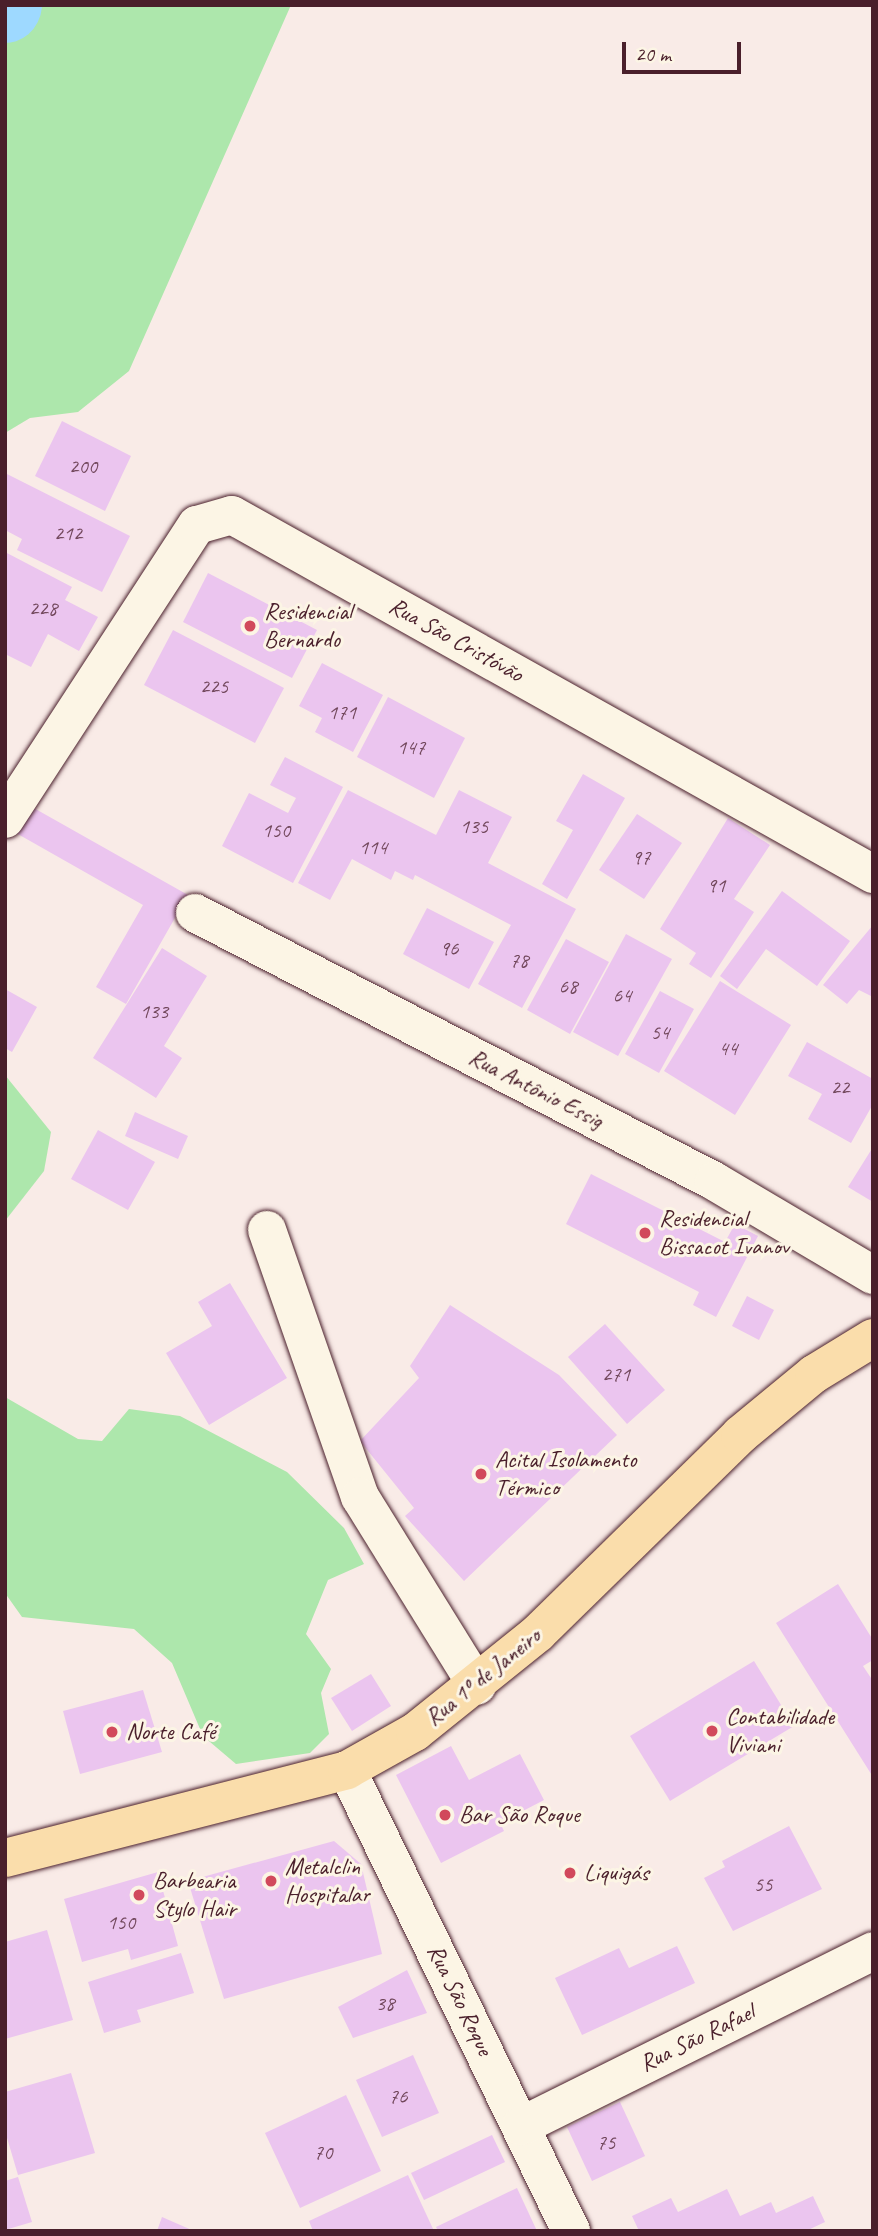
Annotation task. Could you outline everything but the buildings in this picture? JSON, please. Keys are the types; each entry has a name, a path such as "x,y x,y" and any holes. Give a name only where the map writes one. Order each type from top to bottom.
{"main road":[{"name":"Rua 1º de Janeiro","path":"5,1858 347,1770 477,1686 740,1435 814,1374 873,1338"}],"street":[{"name":"Rua São Cristóvão","path":"5,818 197,524 232,515 873,874"},
{"name":"Rua Antônio Essig","path":"195,913 714,1181 873,1275"},
{"path":"267,1230 360,1497 477,1686"},
{"name":"Rua São Roque","path":"347,1770 571,2231"},
{"name":"Rua São Rafael","path":"520,2126 873,1951"}],"green space":[{"path":"5,5 291,5 129,371 78,412 30,418 5,433"},
{"path":"5,1075 51,1132 44,1171 5,1221"},
{"path":"5,1397 78,1439 102,1441 129,1409 180,1416 287,1472 344,1528 364,1564 328,1580 306,1634 331,1669 321,1693 329,1734 310,1753 236,1764 203,1736 172,1663 134,1629 22,1617 5,1593"}],"place":[{"name":"Residencial Bernardo","path":"250,626"},
{"name":"Residencial Bissacot Ivanov","path":"645,1233"},
{"name":"Acital Isolamento Térmico","path":"481,1474"},
{"name":"Contabilidade Viviani","path":"712,1731"},
{"name":"Norte Café","path":"112,1732"},
{"name":"Bar São Roque","path":"445,1815"},
{"name":"Liquigás","path":"570,1873"},
{"name":"Metalclin Hospitalar","path":"271,1881"},
{"name":"Barbearia Stylo Hair","path":"139,1895"}]}
